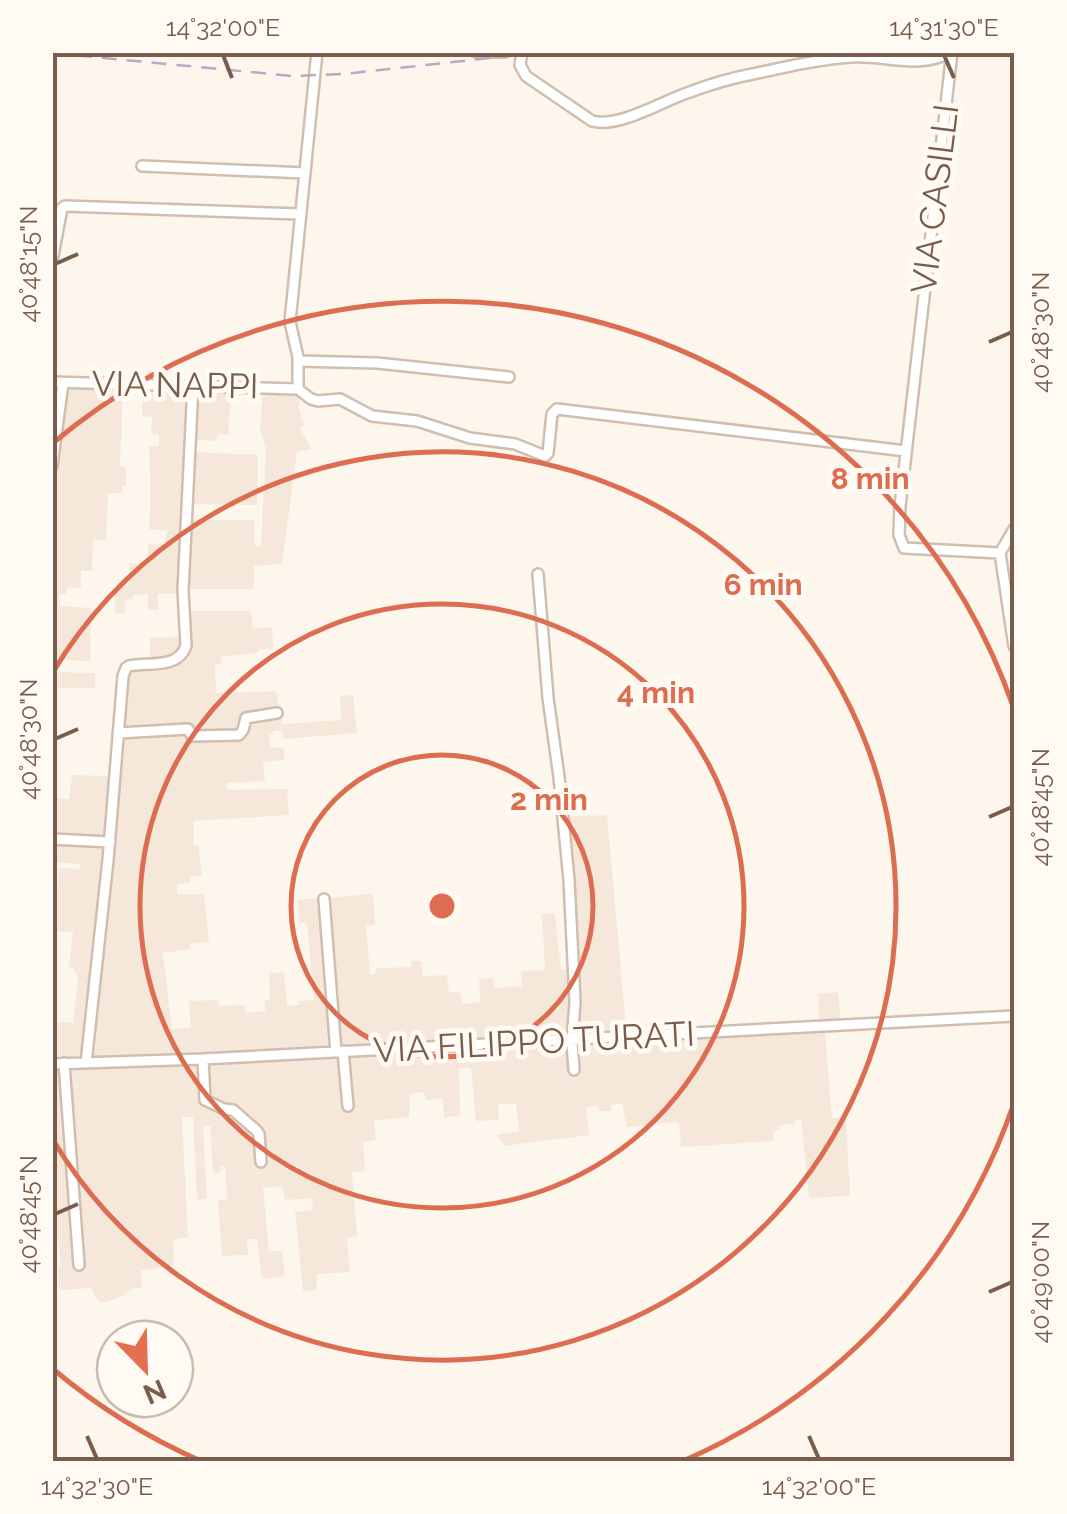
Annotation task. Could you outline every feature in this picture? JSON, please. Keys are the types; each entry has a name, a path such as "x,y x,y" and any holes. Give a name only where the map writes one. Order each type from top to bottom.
{"street":[{"path":"298,389 298,361 290,322 317,52"},
{"path":"476,52 505,52"},
{"path":"522,52 520,65 526,76 592,121 602,123 754,74 854,57 924,62 951,52"},
{"name":"VIA CASILLI","path":"951,52 900,506 900,535 904,548 1000,552"},
{"path":"142,166 305,173"},
{"path":"52,261 65,206 300,214"},
{"path":"298,361 377,363 509,377"},
{"path":"52,466 58,382"},
{"name":"VIA NAPPI","path":"58,382 298,389 318,401 340,399 372,416 417,421 470,438 515,444 544,456 548,452 552,414 557,409 906,451"},
{"path":"86,1063 123,676 126,668 175,661 186,646 183,590 193,385"},
{"path":"1014,529 1000,552 1014,646"},
{"path":"538,574 569,880 574,1070"},
{"path":"118,733 188,729 192,736 239,735 246,718 276,713"},
{"path":"52,838 110,842"},
{"path":"324,899 348,1106"},
{"name":"VIA FILIPPO TURATI","path":"58,1064 1014,1016"},
{"path":"203,1059 206,1100 233,1110 256,1130 261,1162"},
{"path":"58,1064 79,1265"}],"shaded area":[{"path":"53,385 123,387 120,466 126,467 126,486 122,493 108,493 106,540 93,540 92,571 81,571 81,588 67,587 66,594 59,595 60,606 91,608 90,661 57,660 57,613 53,612"},
{"path":"143,387 231,389 228,435 218,434 216,441 196,440 195,452 258,455 257,505 191,504 190,520 254,520 255,546 261,546 262,527 266,449 260,429 263,391 300,395 304,424 300,429 312,449 297,452 282,564 254,566 254,589 187,589 186,593 158,594 158,610 148,609 148,594 133,595 133,599 125,600 125,614 115,613 115,587 129,586 130,563 148,564 148,544 165,545 167,531 149,529 149,446 159,446 159,435 151,434 152,417 142,416"},
{"path":"187,611 251,611 253,628 272,627 273,649 221,657 222,663 215,665 216,693 276,691 283,724 341,720 340,696 353,695 357,733 284,739 282,731 273,731 269,735 270,747 284,748 284,760 263,762 265,781 227,783 227,790 287,789 289,815 193,821 202,875 190,877 190,883 177,884 177,894 204,894 209,942 163,953 172,1029 191,1028 189,1001 218,1000 219,1006 244,1005 245,1013 265,1011 265,1000 270,999 269,973 284,972 287,1006 314,1000 307,923 300,923 297,900 373,894 375,924 366,926 370,975 375,974 376,968 411,967 411,961 421,961 423,976 447,975 449,992 460,993 462,1004 480,1002 479,979 493,978 495,988 522,986 521,971 545,970 542,914 555,913 561,969 570,969 560,817 607,815 626,1026 675,1023 676,1030 819,1022 818,994 838,992 842,1030 825,1032 832,1118 846,1118 850,1196 809,1198 801,1119 795,1120 795,1124 780,1125 774,1131 774,1141 681,1147 679,1122 627,1127 622,1103 611,1105 611,1111 586,1107 589,1135 505,1146 497,1135 519,1131 516,1104 498,1104 499,1120 476,1121 471,1068 459,1068 460,1115 444,1118 443,1098 426,1100 424,1092 410,1094 409,1117 374,1121 376,1140 363,1142 365,1171 352,1172 357,1236 347,1238 350,1272 317,1274 316,1290 303,1291 295,1212 313,1210 312,1198 285,1200 282,1186 263,1188 269,1251 282,1251 285,1276 262,1279 257,1239 247,1239 248,1255 222,1256 218,1201 227,1199 225,1166 221,1166 220,1173 213,1173 210,1126 203,1126 207,1199 197,1200 193,1117 182,1117 188,1237 173,1240 174,1265 141,1271 142,1287 103,1303 91,1288 59,1290 58,1238 52,1238 53,1028 57,1028 58,1022 73,1023 78,979 69,966 73,932 53,931 53,896 57,896 59,868 79,869 80,864 53,862 53,798 69,799 72,775 113,776 120,663 150,662 150,638 180,637"},
{"path":"53,672 95,673 95,688 53,688"}],"railway":[{"path":"52,53 292,76 544,52"}]}
